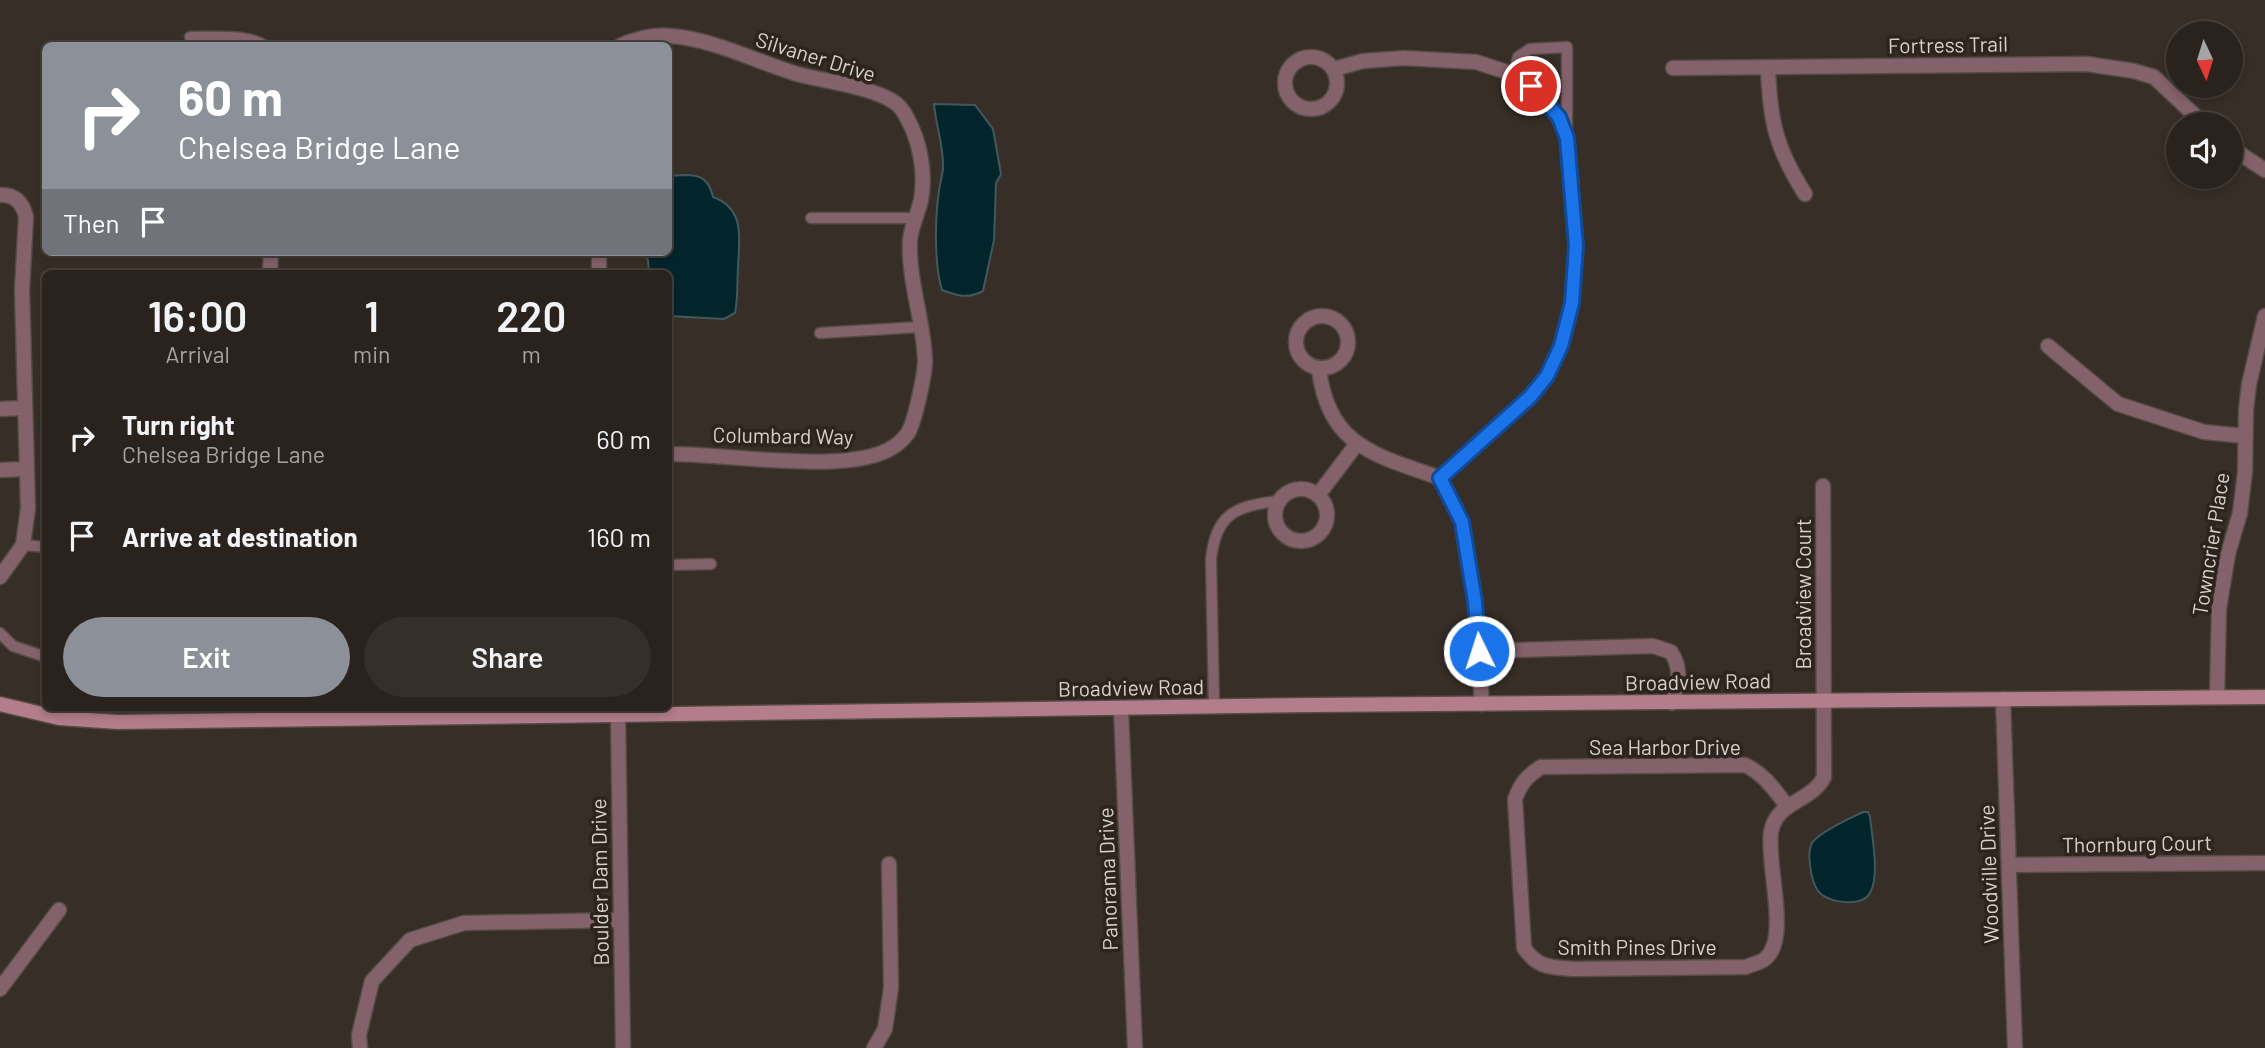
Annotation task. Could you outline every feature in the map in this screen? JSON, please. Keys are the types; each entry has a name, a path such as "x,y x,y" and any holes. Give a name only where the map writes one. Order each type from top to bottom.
{"street":[{"name":"Silvaner Drive","path":"633,42 670,35 694,40 797,74 857,88 893,102 906,115 919,149 923,174 921,200 910,239 913,282 925,362 916,411"},
{"path":"1334,69 1363,61 1404,58 1476,62 1513,74 1531,86 1559,117 1567,138 1576,246 1572,303 1561,346 1547,376 1530,397 1440,478"},
{"name":"Fortress Trail","path":"1673,68 2087,64 2154,77 2191,112"},
{"path":"1768,68 1769,106 1777,143 1805,194"},
{"path":"2243,156 2265,170"},
{"path":"0,195 16,199 24,206 26,217 22,290 28,508 23,545 0,577"},
{"name":"Towncrier Place","path":"2217,697 2219,609 2228,554 2240,513 2245,472 2249,384 2265,316"},
{"path":"2048,346 2118,404 2204,432 2245,436"},
{"path":"1319,369 1325,403 1342,430 1356,445 1440,478 1462,522 1475,602 1482,704"},
{"path":"0,409 24,408"},
{"name":"Columbard Way","path":"672,454 827,461 873,457 893,447 908,433 916,411"},
{"path":"1318,495 1356,445"},
{"path":"0,470 26,469"},
{"name":"Broadview Court","path":"1787,806 1819,787 1824,777 1823,486"},
{"path":"1295,489 1308,489 1318,495 1327,510 1327,520 1318,536 1309,541 1298,542 1280,532 1275,521 1275,510 1278,501 1286,493 1295,489"},
{"path":"1479,651 1653,646 1671,652 1678,662 1678,687 1672,703"},
{"name":"Broadview Road","path":"0,704 60,718 118,722 471,712 618,716 936,710 2265,697"},
{"name":"Woodville Drive","path":"2003,699 2015,1048"},
{"name":"Panorama Drive","path":"1122,709 1135,1048"},
{"name":"Boulder Dam Drive","path":"618,716 623,1048"},
{"name":"Sea Harbor Drive","path":"1528,776 1541,767 1745,765 1765,778 1787,806"},
{"name":"Smith Pines Drive","path":"1528,776 1520,785 1515,799 1524,948 1532,959 1548,967 1746,967 1765,960 1773,948 1777,925 1770,835 1774,820 1787,806"},
{"name":"Thornburg Court","path":"2009,865 2265,863"},
{"path":"874,1048 885,1029 891,988 889,864"},
{"path":"0,989 59,910"},
{"path":"360,1048 359,1035 372,981 410,940 464,923 621,920"}],"lane":[{"path":"190,37 228,37 261,42"},
{"path":"1513,74 1518,57 1530,49 1567,47 1567,138"},
{"path":"811,218 915,218"},
{"path":"821,333 920,327"},
{"path":"1214,707 1211,559 1213,539 1223,521 1232,513 1258,503 1278,501"},
{"path":"23,545 42,547"},
{"path":"672,565 711,564"},
{"path":"0,633 13,646 42,656"}],"water":[{"path":"934,104 975,105 993,129 1001,174 996,183 994,240 983,291 968,296 942,290 939,280 936,227 943,161"},
{"path":"672,176 696,176 704,180 713,197 724,202 736,217 739,247 736,307 735,313 724,319 672,316 672,270 649,270 646,256 672,256"},
{"path":"1868,812 1870,817 1875,856 1873,886 1870,893 1861,900 1832,900 1821,894 1814,884 1810,862 1811,845 1828,830"}],"route":[{"path":"1479,651 1475,602 1462,522 1440,478 1530,397 1547,376 1561,346 1572,303 1576,246 1567,138 1559,117 1531,86"}]}
